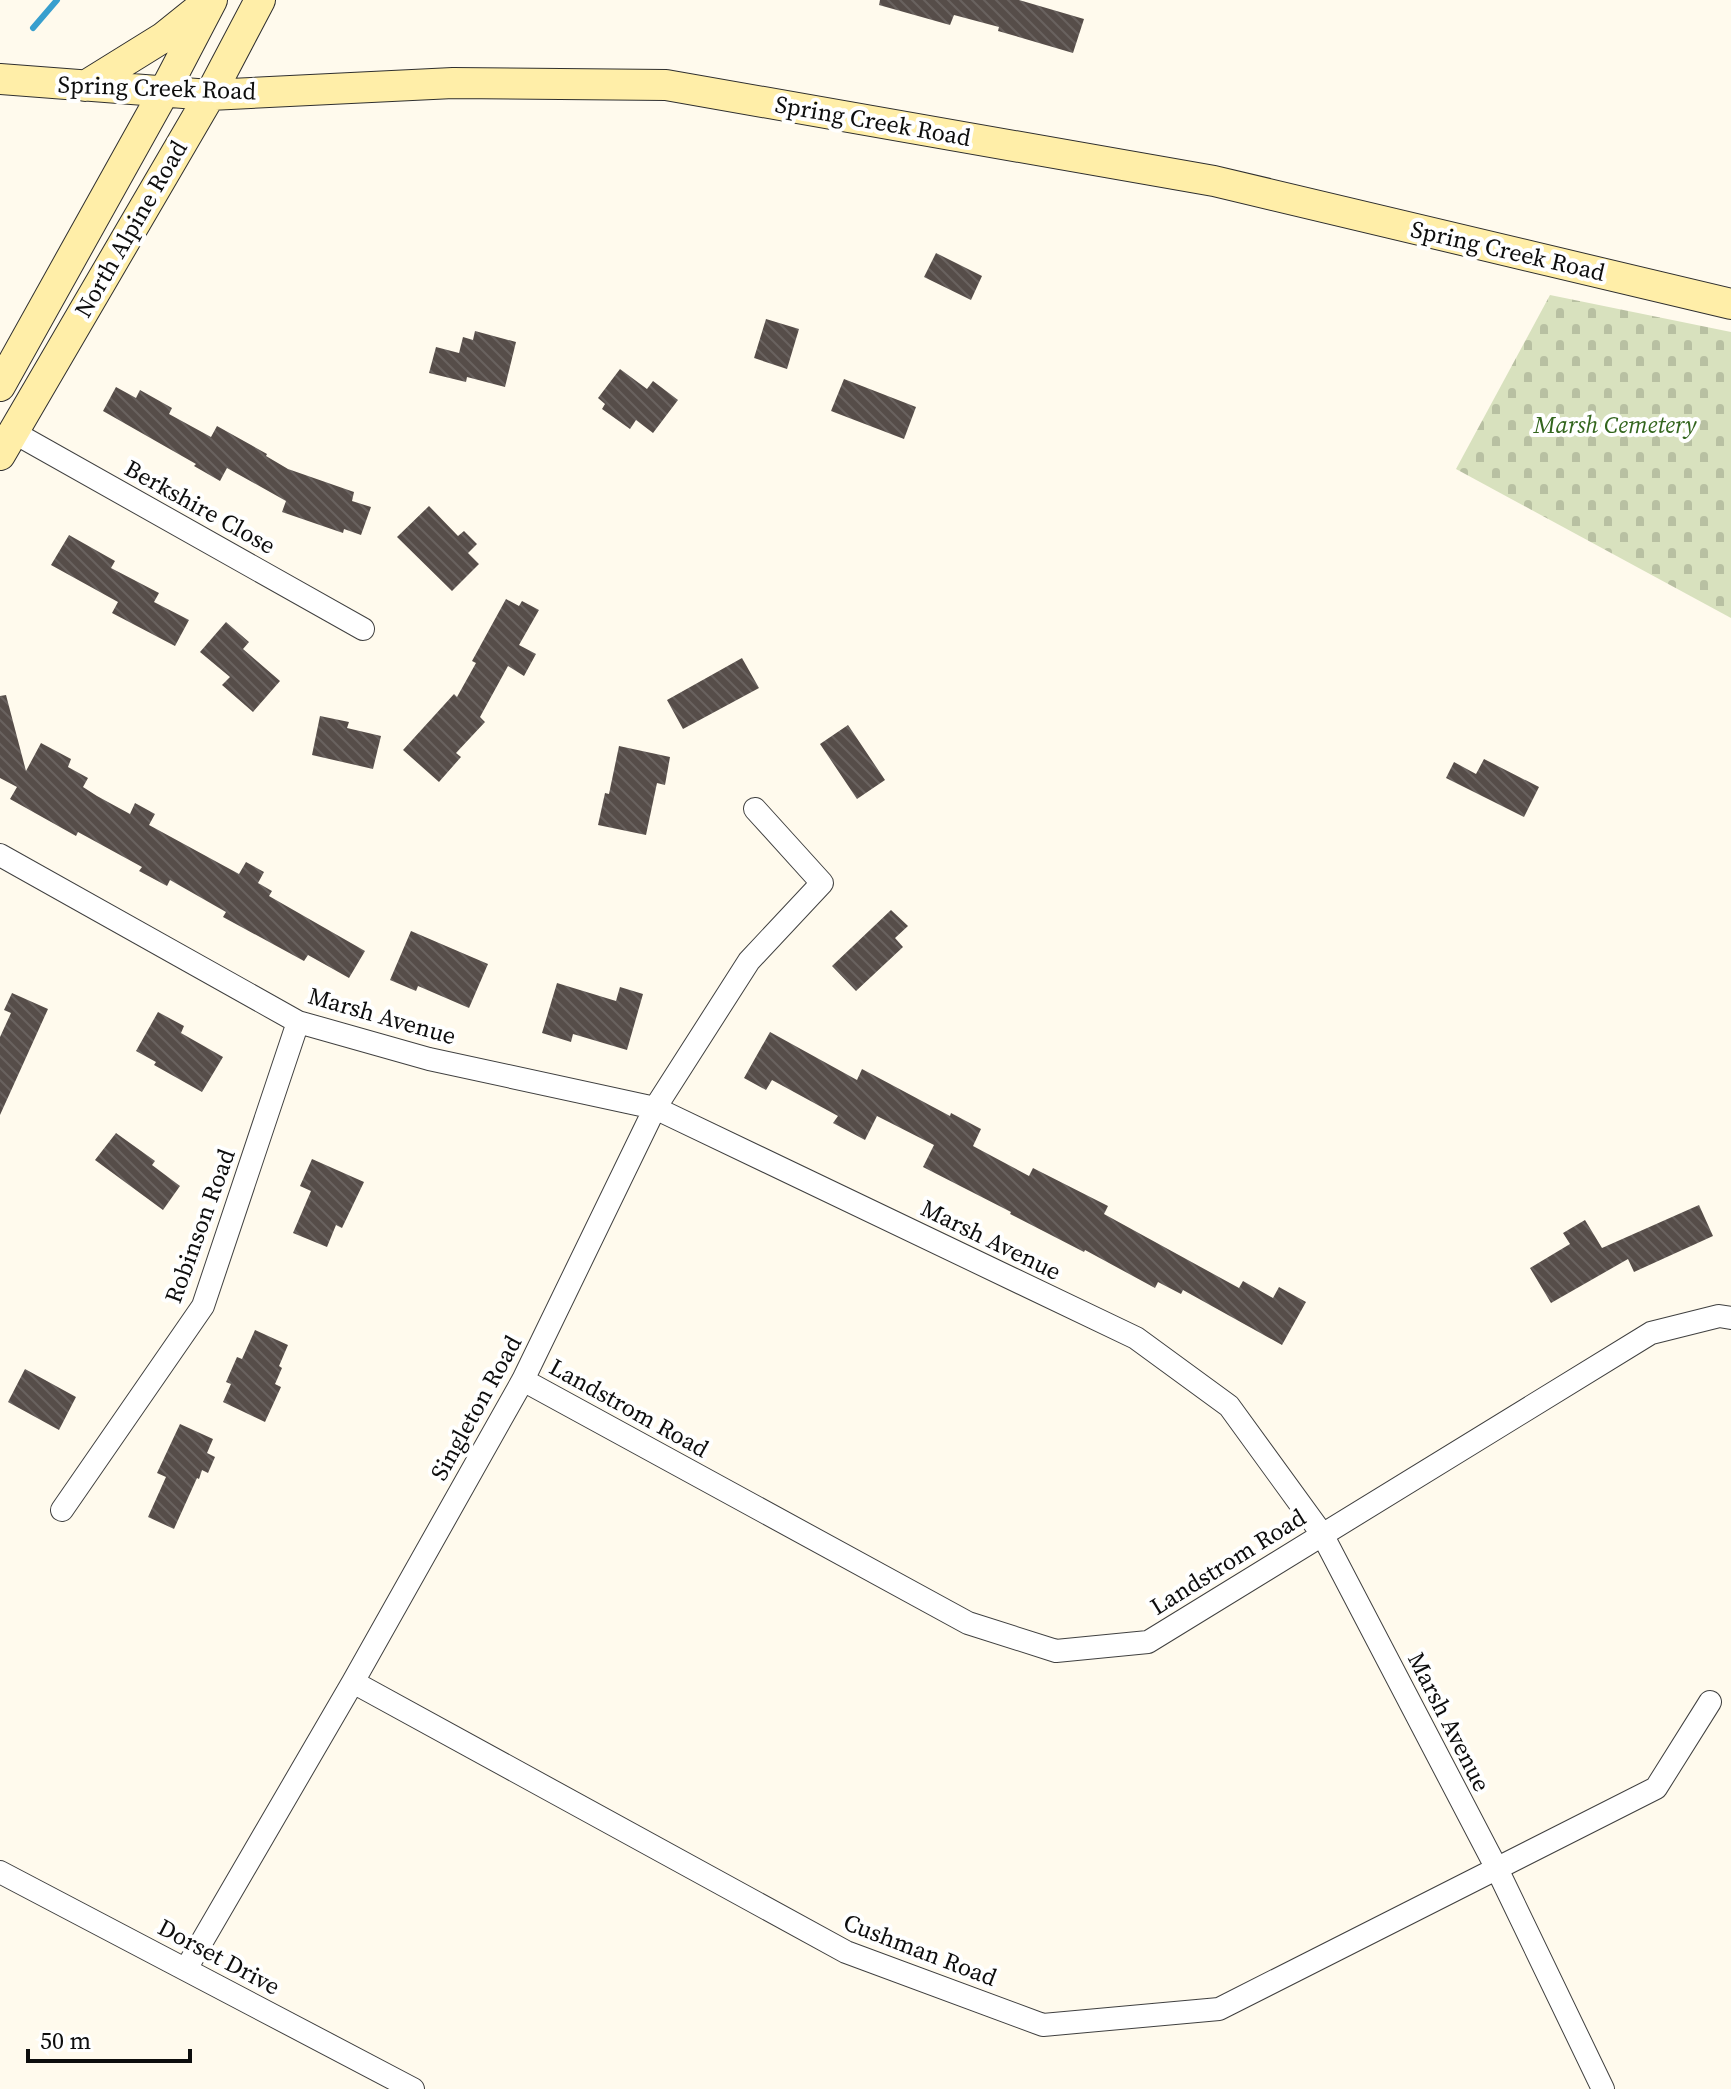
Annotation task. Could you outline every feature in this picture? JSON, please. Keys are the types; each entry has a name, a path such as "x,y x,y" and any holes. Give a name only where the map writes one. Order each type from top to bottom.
{"main road":[{"path":"85,86 164,37 211,0"},
{"name":"North Alpine Road","path":"0,386 165,90 211,0"},
{"name":"North Alpine Road","path":"6,444 210,95 260,0"},
{"name":"Spring Creek Road","path":"0,79 210,95 453,83 666,85 1214,181 1731,304"}],"street":[{"name":"Berkshire Close","path":"6,444 363,629"},
{"name":"Singleton Road","path":"186,1969 353,1682 523,1380 655,1108 749,961 822,883 755,809"},
{"name":"Marsh Avenue","path":"0,855 298,1022 429,1059 655,1108 1136,1338 1229,1406 1322,1534 1497,1869 1603,2089"},
{"name":"Robinson Road","path":"62,1510 203,1306 298,1022"},
{"name":"Landstrom Road","path":"523,1380 968,1623 1056,1651 1148,1642 1651,1333 1719,1316 1731,1318"},
{"name":"Cushman Road","path":"353,1682 846,1952 1043,2025 1219,2009 1656,1788 1710,1702"},
{"name":"Dorset Drive","path":"0,1872 413,2089"}],"green space":[{"name":"Marsh Cemetery","path":"1550,295 1731,332 1731,618 1456,469"}],"building":[{"path":"880,0 1019,0 1084,19 1073,53 954,15 950,25 879,5"},
{"path":"936,253 982,276 971,300 924,277"},
{"path":"766,319 799,329 787,369 754,358"},
{"path":"475,331 516,342 505,387 467,377 466,382 429,373 436,347 459,353 463,337 473,340"},
{"path":"620,369 647,389 653,381 678,400 653,433 636,420 630,429 602,409 605,404 598,398"},
{"path":"844,379 916,407 904,439 831,411"},
{"path":"116,387 136,398 140,390 172,408 169,414 211,437 217,426 288,469 354,492 352,501 371,507 361,535 344,529 343,533 282,512 286,501 227,468 220,481 194,466 196,464 103,411"},
{"path":"429,506 458,536 464,531 477,544 468,553 479,564 452,591 397,537"},
{"path":"69,535 115,561 111,568 159,593 154,602 189,620 175,646 112,613 118,602 51,565"},
{"path":"506,599 519,606 522,601 539,610 519,645 536,654 524,676 508,666 480,717 485,722 456,753 461,757 439,782 403,750 454,694 457,697 476,663 472,661"},
{"path":"226,622 249,642 243,649 280,681 253,712 222,685 230,677 200,652"},
{"path":"742,658 759,688 683,729 667,700"},
{"path":"6,695 26,771 41,743 71,759 68,767 88,778 83,787 97,796 130,814 135,803 155,814 149,825 239,874 246,862 264,872 258,883 272,891 269,896 365,951 349,978 308,955 304,961 223,917 226,912 170,880 167,886 139,871 142,867 78,832 76,836 10,799 17,787 0,778 0,696"},
{"path":"320,716 349,722 347,728 381,736 373,769 312,755"},
{"path":"848,725 885,780 857,799 820,744"},
{"path":"619,746 670,757 665,785 657,783 646,835 598,825 605,793 609,794"},
{"path":"1484,759 1539,787 1524,817 1446,778 1454,762 1476,774"},
{"path":"891,910 908,926 895,938 903,947 856,991 832,966"},
{"path":"411,931 488,964 469,1008 418,986 416,991 390,980"},
{"path":"557,983 616,1001 620,987 643,994 627,1050 573,1034 571,1042 542,1033"},
{"path":"12,993 48,1009 0,1115 0,1037 11,1013 4,1010"},
{"path":"158,1012 184,1026 181,1033 223,1057 202,1092 136,1051"},
{"path":"770,1032 857,1080 862,1069 981,1129 973,1146 1029,1176 1033,1168 1108,1206 1104,1214 1239,1288 1243,1281 1273,1298 1279,1287 1306,1302 1282,1345 1183,1290 1181,1294 1158,1282 1155,1288 923,1167 934,1145 877,1116 865,1140 833,1123 838,1116 772,1080 766,1090 744,1078"},
{"path":"116,1133 155,1161 152,1165 180,1186 163,1210 95,1160"},
{"path":"312,1159 364,1182 342,1228 336,1225 327,1247 293,1233 311,1191 300,1186"},
{"path":"1699,1205 1713,1236 1634,1272 1628,1259 1551,1303 1530,1268 1570,1244 1563,1233 1585,1220 1602,1248"},
{"path":"255,1330 288,1345 275,1384 281,1387 265,1422 223,1402 231,1384 226,1382 237,1357 242,1359"},
{"path":"25,1369 76,1397 59,1430 8,1402"},
{"path":"180,1424 213,1439 207,1453 215,1457 208,1473 202,1470 197,1478 174,1529 148,1517 166,1477 157,1473"}],"waterway":[{"path":"33,28 57,0"}]}
